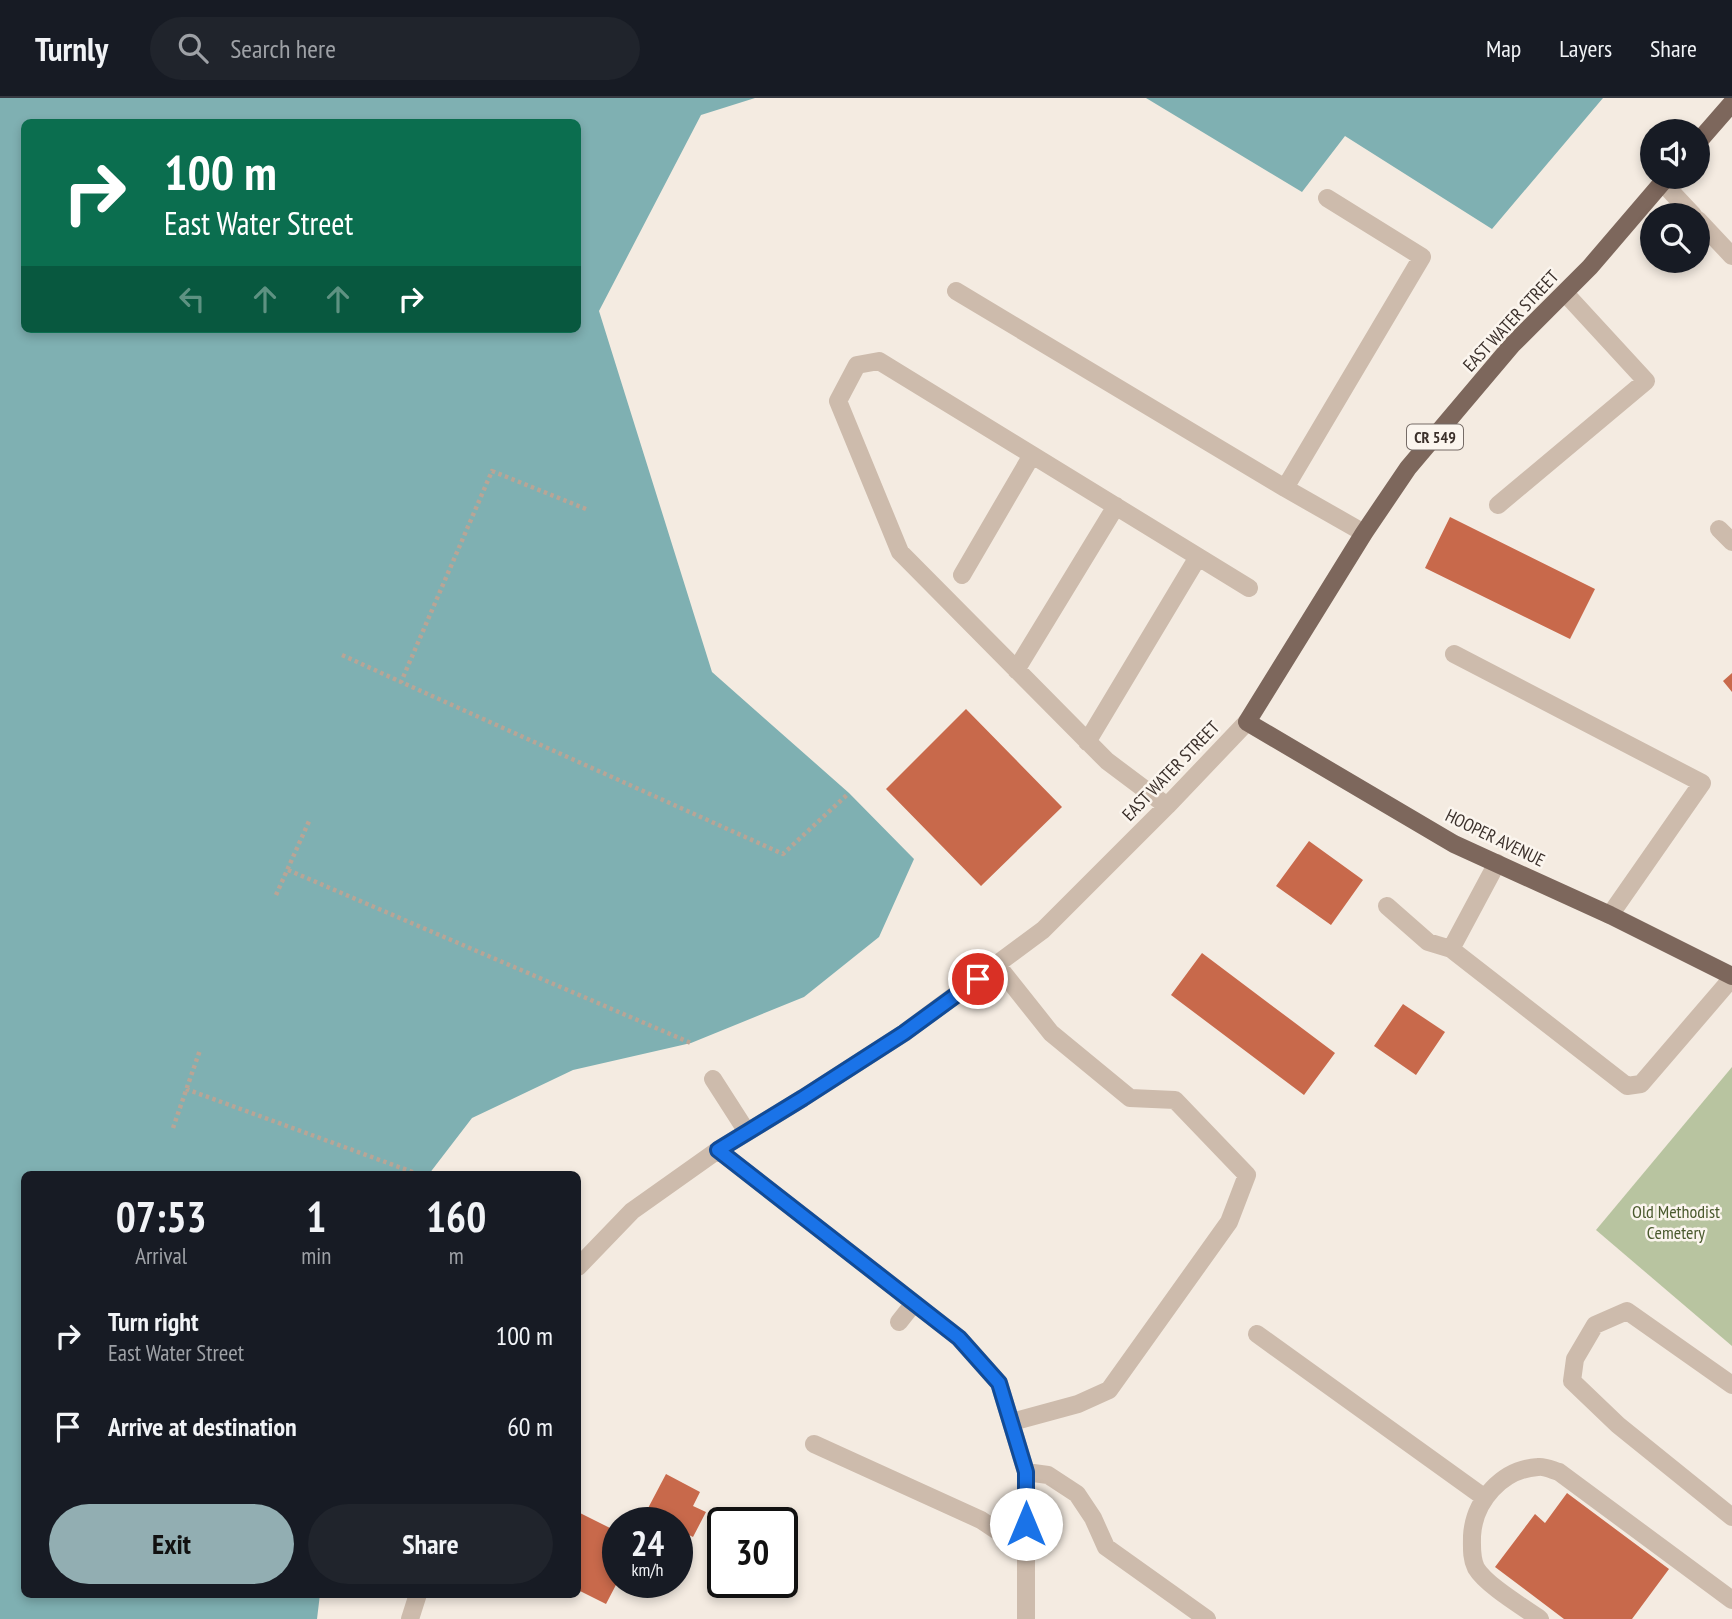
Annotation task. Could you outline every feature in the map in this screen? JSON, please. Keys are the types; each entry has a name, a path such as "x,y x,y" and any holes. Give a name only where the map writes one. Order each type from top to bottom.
{"main road":[{"path":"1710,128 1732,103"},
{"name":"EAST WATER STREET","path":"1247,722 1364,533 1417,458 1513,345 1591,267 1657,189"},
{"name":"HOOPER AVENUE","path":"1247,722 1454,844 1610,915 1732,977"}],"street":[{"path":"1672,189 1683,203"},
{"path":"1285,488 1422,257 1327,198"},
{"path":"1710,233 1732,256"},
{"path":"956,291 1364,533"},
{"path":"1498,506 1646,381 1565,293"},
{"path":"1167,806 1107,761 900,552 838,401 857,365 879,361 1249,588"},
{"path":"962,575 1032,455"},
{"path":"1016,670 1116,506"},
{"path":"1719,529 1732,542"},
{"path":"1087,741 1198,557"},
{"path":"1454,654 1702,783 1610,915"},
{"name":"EAST WATER STREET","path":"581,1264 632,1211 718,1150 904,1033 1043,930 1247,722"},
{"path":"1451,949 1497,863"},
{"path":"1387,905 1428,942 1451,949 1627,1086 1641,1084 1732,977"},
{"path":"997,965 1051,1033 1130,1098 1175,1100 1247,1175 1229,1222 1109,1390 1078,1404 1012,1423"},
{"path":"713,1079 747,1132"},
{"path":"718,1150 959,1338 999,1383 1026,1472 1026,1619"},
{"path":"899,1322 914,1303"},
{"path":"1732,1385 1627,1311 1595,1325 1575,1359 1572,1381 1618,1425 1732,1517"},
{"path":"1257,1334 1485,1498"},
{"path":"814,1444 981,1520 1026,1550"},
{"path":"1540,1619 1484,1578 1475,1567 1471,1554 1473,1525 1485,1498 1507,1476 1523,1469 1541,1466 1559,1472 1732,1600"},
{"path":"1026,1472 1048,1475 1077,1494 1093,1518 1107,1547 1207,1619"},
{"path":"410,1619 417,1598"}],"path":[{"path":"401,682 492,471 586,509"},
{"path":"342,655 783,854 849,793"},
{"path":"276,895 310,819"},
{"path":"288,870 691,1043"},
{"path":"173,1128 200,1050"},
{"path":"186,1089 410,1171"}],"green space":[{"name":"Old Methodist Cemetery","path":"1732,1067 1732,1346 1596,1230"}],"water":[{"path":"0,98 755,98 701,115 599,311 712,672 849,793 914,859 879,937 804,997 691,1043 573,1070 472,1118 431,1171 21,1171 21,1598 320,1598 317,1619 0,1619"},
{"path":"1146,98 1603,98 1492,229 1345,136 1302,192"}],"building":[{"path":"1450,517 1595,589 1570,639 1425,568"},
{"path":"1732,673 1732,692 1723,681"},
{"path":"966,709 1062,807 981,886 886,789"},
{"path":"1309,841 1363,880 1331,925 1276,886"},
{"path":"1202,953 1335,1053 1304,1095 1171,995"},
{"path":"1403,1004 1445,1032 1416,1075 1374,1046"},
{"path":"666,1474 700,1492 693,1506 706,1512 693,1537 693,1507 649,1507"},
{"path":"1567,1493 1669,1569 1632,1619 1564,1619 1495,1567 1535,1514 1545,1523"},
{"path":"581,1514 602,1524 602,1598 609,1598 606,1604 581,1592"}],"route":[{"path":"978,979 904,1033 718,1150 959,1338 999,1383 1026,1472 1026,1524"}]}
